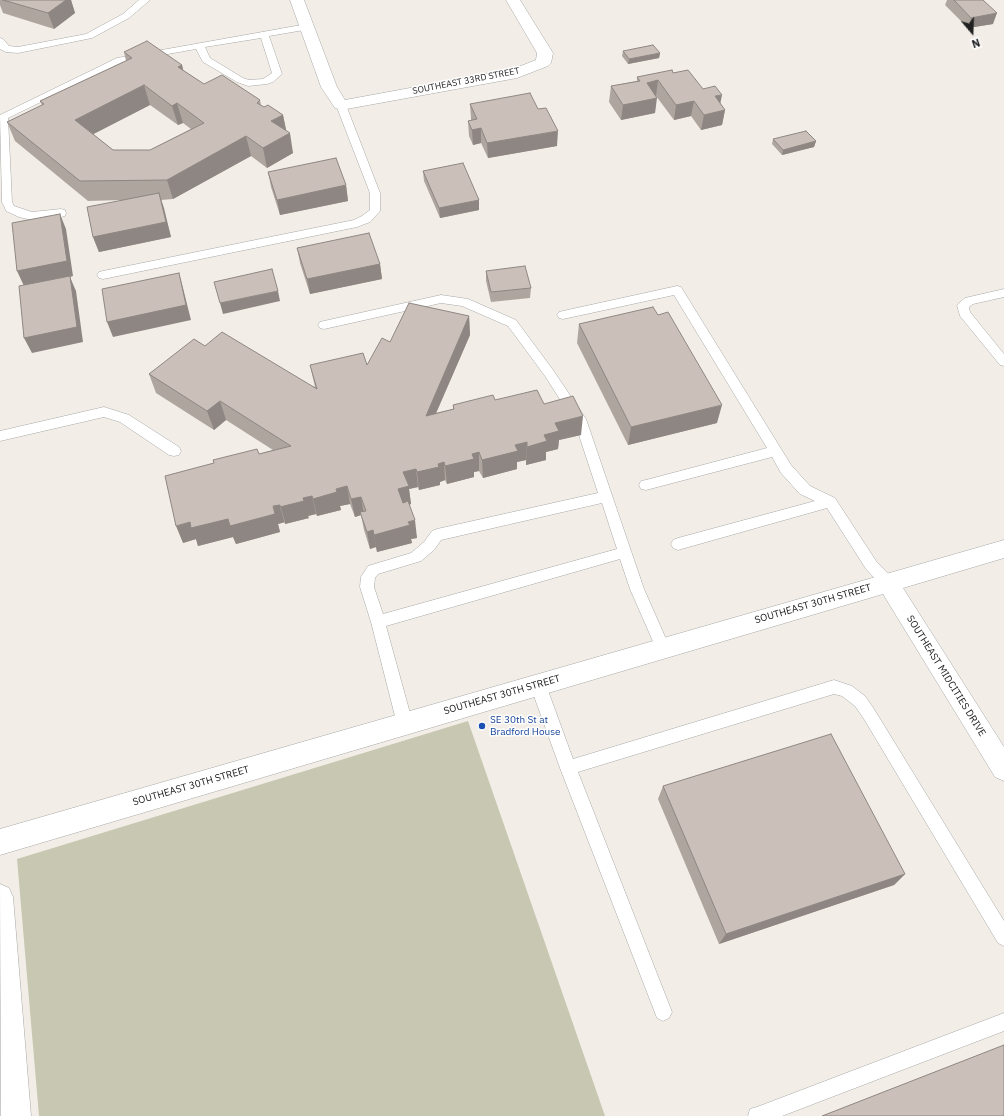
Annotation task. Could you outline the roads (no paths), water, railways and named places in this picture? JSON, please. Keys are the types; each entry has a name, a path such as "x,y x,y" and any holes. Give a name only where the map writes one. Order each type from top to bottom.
{"street":[{"path":"297,0 329,87 341,105"},
{"name":"SOUTHEAST 33RD STREET","path":"341,105 516,72 543,63 544,53 512,0"},
{"name":"SOUTHEAST 30TH STREET","path":"0,842 1004,549"},
{"name":"SOUTHEAST MIDCITIES DRIVE","path":"888,582 1004,769"},
{"path":"0,897 16,1116"}],"lane":[{"path":"0,41 2,46 11,50 62,42 88,36 126,16 145,0"},
{"path":"61,213 32,216 10,208 7,202 3,117 120,60 145,54 307,27"},
{"path":"199,45 206,60 240,80 248,83 264,82 270,80 277,74 264,34"},
{"path":"103,275 357,223 366,219 375,211 375,192 341,105"},
{"path":"563,315 677,290 786,469 805,490 830,502 871,565 888,582"},
{"path":"1004,293 969,301 963,305 964,313 1004,362"},
{"path":"324,325 441,299 464,302 499,316 512,323 549,373 581,422 637,589 663,648"},
{"path":"0,436 104,412 124,418 174,451"},
{"path":"646,485 775,451"},
{"path":"404,724 378,622 367,587 368,577 374,570 416,557 429,546 436,535 606,497"},
{"path":"678,544 830,502"},
{"path":"378,622 625,552"},
{"path":"538,685 568,768 664,1012"},
{"path":"568,768 834,687 847,691 860,701 869,714 1004,938"},
{"path":"756,1116 1004,1022"}],"place":[{"name":"SE 30th St at Bradford House","path":"482,726"}]}
